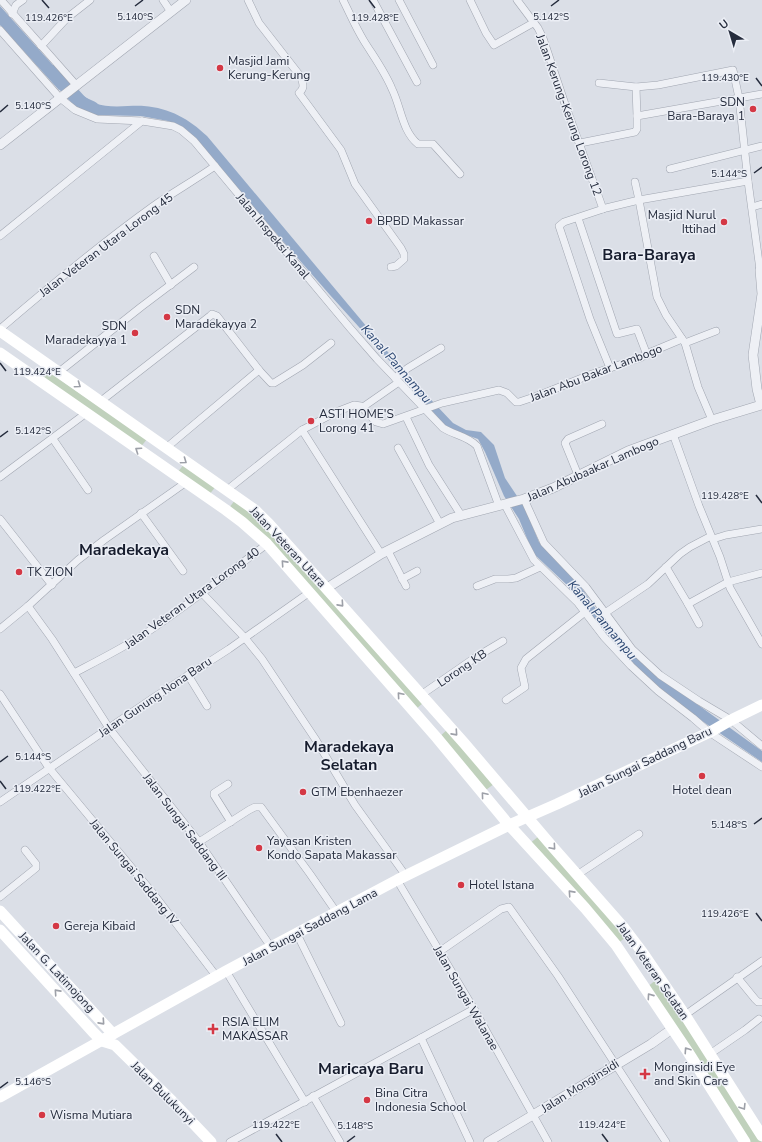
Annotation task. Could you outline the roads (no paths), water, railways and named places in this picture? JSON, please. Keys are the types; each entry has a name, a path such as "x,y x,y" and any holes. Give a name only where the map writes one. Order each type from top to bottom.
{"main road":[{"name":"Jalan Veteran Utara","path":"0,330 33,355 101,401 255,510 327,588 527,818"},
{"name":"Jalan Veteran Utara","path":"0,353 85,414 242,522 267,544 420,718 509,825"},
{"path":"22,369 33,355"},
{"name":"Jalan Sungai Saddang Baru","path":"509,825 527,818 710,732 762,705"},
{"path":"420,718 432,707"},
{"path":"430,731 442,719"},
{"name":"Jalan Veteran Selatan","path":"527,818 624,928 643,953 685,1014 762,1136"},
{"name":"Jalan Sungai Saddang Lama","path":"0,1097 221,974 401,878 509,825"},
{"name":"Jalan Veteran Selatan","path":"509,825 585,908 629,963 745,1142"},
{"name":"Jalan G. Latimojong","path":"0,911 113,1034"},
{"path":"0,930 102,1041"},
{"path":"629,963 643,953"},
{"path":"113,1034 115,1045"},
{"name":"Jalan Bulukunyi","path":"102,1041 115,1045 211,1142"}],"street":[{"path":"1,0 41,46 69,92"},
{"path":"12,14 16,5 23,0"},
{"path":"41,46 67,18 90,0"},
{"path":"163,0 171,12"},
{"path":"0,145 186,0"},
{"path":"248,0 259,23 301,77 303,86 301,91 298,93 341,150 355,184 384,222 403,251 404,259 396,266 391,267"},
{"path":"343,0 363,40 392,88 411,137 418,144 433,144 460,174"},
{"path":"373,0 418,82"},
{"path":"399,0 433,65"},
{"path":"470,0 486,33 494,45 534,23"},
{"name":"Jalan Kerung-Kerung Lorong 12","path":"517,0 543,38 603,209"},
{"name":"Jalan Inspeksi Kanal","path":"0,30 69,92 76,110 98,119 142,121 173,126 194,140 350,328 426,409 449,431 472,440 477,446 504,505 529,553 540,567 562,587 585,612 604,637 631,666 658,691 710,732"},
{"path":"599,83 636,87 658,85 734,70 739,98 746,151 748,181 761,270"},
{"path":"580,143 635,132 637,129 636,87"},
{"path":"636,116 762,94"},
{"path":"0,236 142,121"},
{"path":"670,169 762,146"},
{"name":"Jalan Veteran Utara Lorong 45","path":"0,330 60,278 153,206 216,166"},
{"path":"610,368 590,319 559,229 561,224 603,209 639,200 748,181"},
{"path":"635,182 657,297 666,315 684,341 698,387 712,420"},
{"path":"752,207 762,204"},
{"path":"578,218 617,334 637,329 647,354"},
{"path":"154,256 171,284"},
{"path":"59,372 194,267"},
{"name":"Jalan Abubaakar Lambogo","path":"327,588 384,553 440,524 461,515 522,500 556,486 628,451 712,420 762,406 757,389 753,355 760,325 762,294 761,270"},
{"path":"101,401 212,314 217,316 271,383 274,383 303,365 331,343"},
{"name":"Jalan Abu Bakar Lambogo","path":"426,409 442,403 499,390 505,391 516,402 519,402 592,374 716,330"},
{"path":"363,407 408,368 441,348"},
{"path":"166,448 260,370"},
{"path":"227,490 302,430 336,412 358,404 363,407 376,422 380,424 406,417 426,409"},
{"path":"0,477 85,414"},
{"path":"406,417 428,465 461,515"},
{"path":"578,475 565,443 568,439 602,424"},
{"path":"302,430 406,586"},
{"path":"673,434 728,582 736,600 762,644"},
{"path":"53,439 88,490"},
{"path":"398,448 440,524"},
{"path":"0,629 52,585 78,560 185,482"},
{"path":"522,500 544,543 578,578 632,649 660,674 729,721 762,746"},
{"path":"141,514 183,571"},
{"path":"0,519 52,585"},
{"path":"605,613 644,587 680,554 690,547 712,538 762,529"},
{"name":"Jalan Veteran Utara Lorong 40","path":"74,673 123,648 146,633 267,544"},
{"path":"477,586 495,579 516,578 540,567"},
{"path":"666,567 699,624"},
{"path":"402,579 417,571"},
{"path":"688,604 728,582 762,573"},
{"name":"Jalan Gunung Nona Baru","path":"0,802 245,638 310,592"},
{"name":"Jalan Sungai Walanae","path":"202,593 245,638 262,659 304,721 401,878 439,952 474,1009 548,1142"},
{"name":"Jalan Sungai Saddang III","path":"28,606 52,639 109,728 160,795 199,842 271,948"},
{"path":"506,700 525,687 521,668 526,659 585,612"},
{"name":"Lorong KB","path":"421,695 476,657 503,642"},
{"path":"188,675 207,706"},
{"name":"Jalan Sungai Saddang IV","path":"0,694 49,768 221,974 305,1102"},
{"path":"710,732 762,767"},
{"path":"228,784 214,793 214,795 231,822"},
{"path":"199,842 255,807 261,807 310,874 336,913"},
{"path":"577,875 638,834"},
{"path":"0,897 36,868 36,864 25,850"},
{"path":"439,952 501,909 509,907 558,976 666,1142"},
{"path":"296,934 341,1023"},
{"path":"685,1014 736,977 762,961"},
{"path":"736,977 758,1002 762,1002"},
{"path":"230,1142 474,1009"},
{"path":"710,1054 759,1019"},
{"name":"Jalan Monginsidi","path":"488,1142 651,1044 672,1028"},
{"path":"421,1038 470,1142"},
{"path":"313,1096 340,1142"}],"water":[{"path":"0,6 68,82 59,90 0,25"},
{"path":"82,95 95,103 106,106 144,106 162,109 178,115 193,124 207,136 403,370 453,423 466,430 481,432 494,445 505,478 525,508 539,542 581,587 596,609 627,647 654,673 762,751 762,762 654,686 605,636 567,585 533,553 519,519 504,496 478,439 449,429 439,419 396,368 219,168 176,124 141,116 96,115 71,103"}],"waterway":[{"name":"Kanal Pannampu","path":"53,72 81,103 92,108"}],"place":[{"name":"Masjid Jami Kerung-Kerung","path":"220,68"},
{"name":"SDN Bara-Baraya 1","path":"753,109"},
{"name":"BPBD Makassar","path":"369,221"},
{"name":"Masjid Nurul Ittihad","path":"724,222"},
{"name":"SDN Maradekayya 2","path":"167,317"},
{"name":"SDN Maradekayya 1","path":"135,333"},
{"name":"ASTI HOME'S Lorong 41","path":"311,421"},
{"name":"TK ZION","path":"19,572"},
{"name":"Hotel dean","path":"702,776"},
{"name":"GTM Ebenhaezer","path":"303,792"},
{"name":"Yayasan Kristen Kondo Sapata Makassar","path":"259,848"},
{"name":"Hotel Istana","path":"461,885"},
{"name":"Gereja Kibaid","path":"56,926"},
{"name":"RSIA ELIM MAKASSAR","path":"213,1029"},
{"name":"Monginsidi Eye and Skin Care","path":"645,1074"},
{"name":"Bina Citra Indonesia School","path":"367,1100"},
{"name":"Wisma Mutiara","path":"42,1115"}],"district":[{"name":"Bara-Baraya","path":"649,255"},
{"name":"Maradekaya","path":"124,550"},
{"name":"Maradekaya Selatan","path":"349,756"},
{"name":"Maricaya Baru","path":"371,1069"}]}
